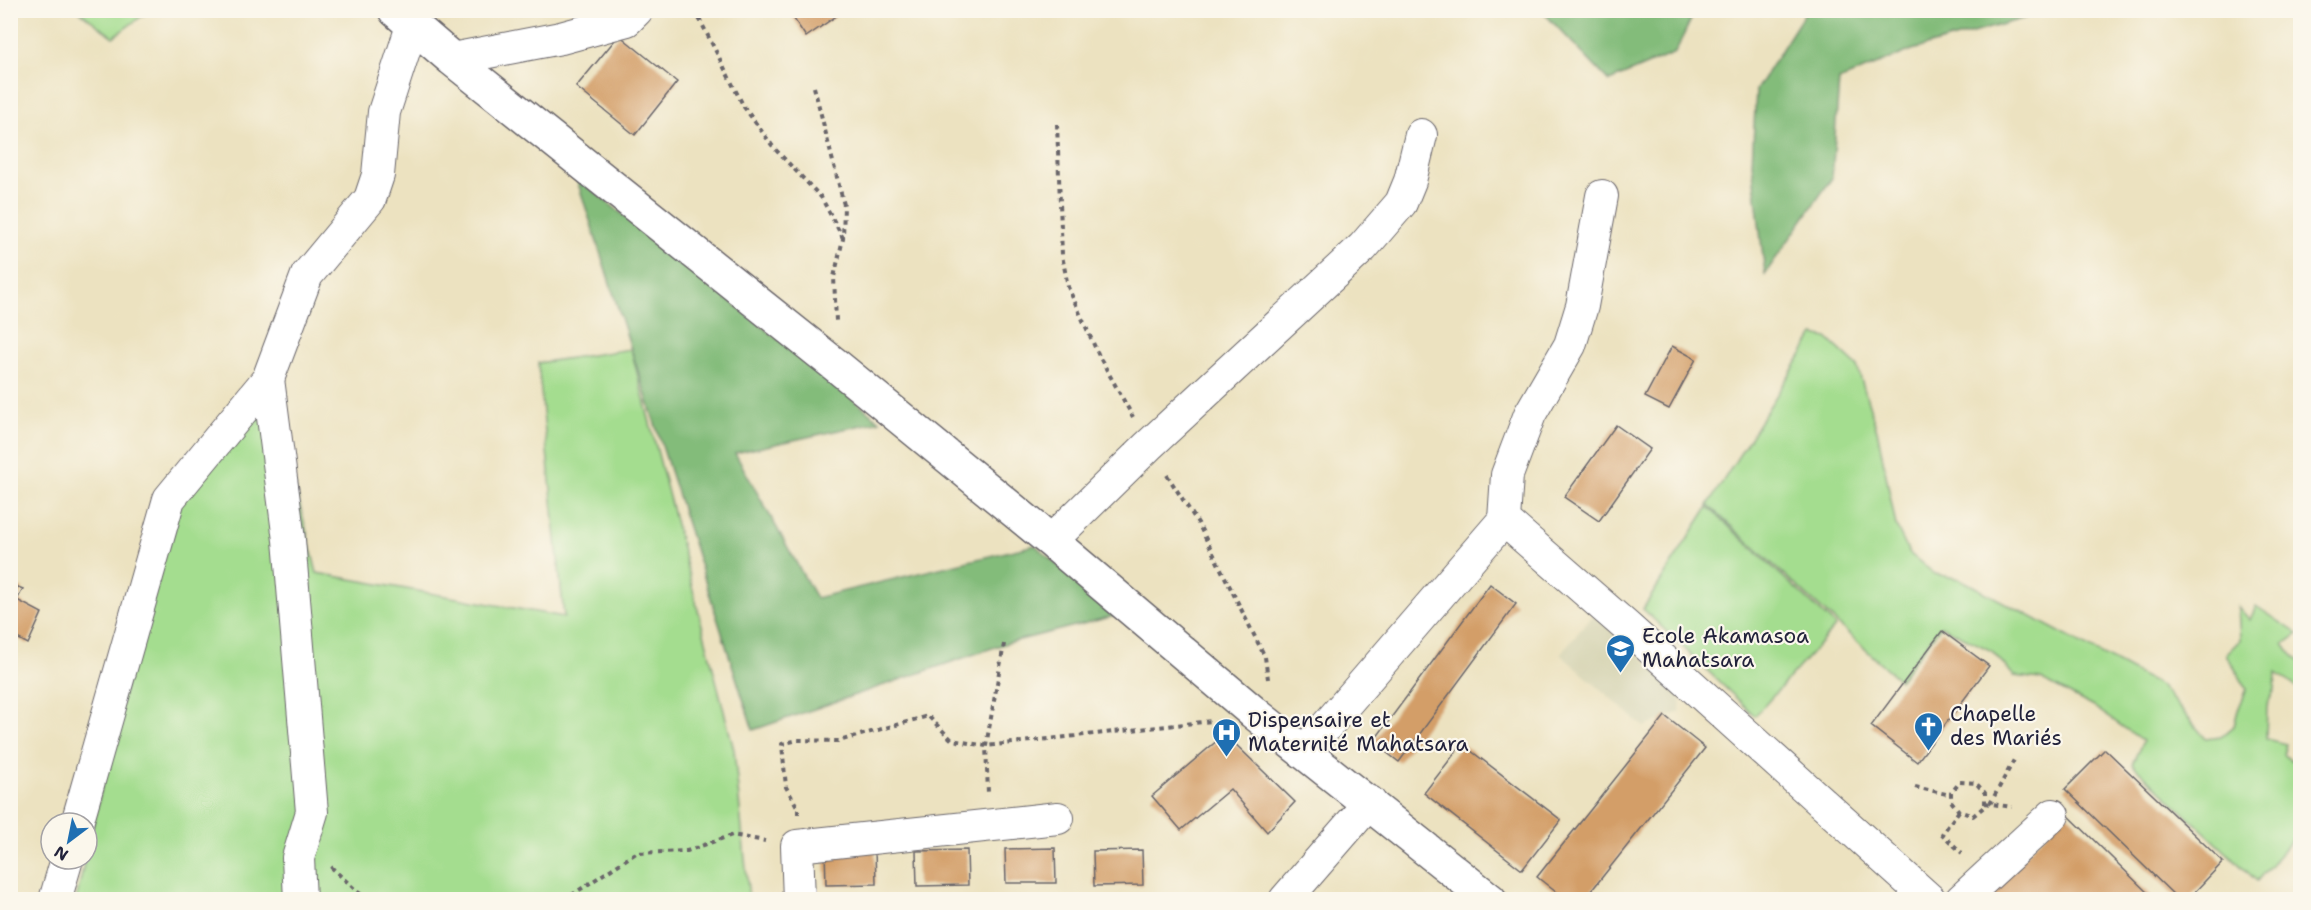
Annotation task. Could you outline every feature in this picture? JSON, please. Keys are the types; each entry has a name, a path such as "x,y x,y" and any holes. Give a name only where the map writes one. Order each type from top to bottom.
{"street":[{"path":"453,59 561,38 627,20 637,10"},
{"path":"80,811 169,499 268,379 307,275 370,200 378,175 384,112 403,18 838,367 1051,541 1253,711 1370,802 1490,900"},
{"path":"1051,541 1148,446 1369,239 1401,203 1410,182 1421,135"},
{"path":"1304,752 1504,520 1507,475 1530,414 1570,345 1579,316 1602,196"},
{"path":"268,379 289,540 312,812 298,858 300,900"},
{"path":"1504,520 1627,627 1930,900"},
{"path":"1285,900 1370,802"},
{"path":"1961,900 2054,815"},
{"path":"799,900 797,846 1058,818"},
{"path":"55,900 63,871"}],"path":[{"path":"696,10 744,107 774,148 821,196 843,239"},
{"path":"814,87 844,205 843,239 834,277 838,367"},
{"path":"992,825 986,778 986,746 1004,644"},
{"path":"564,900 636,853 687,851 732,835 797,846 798,808 786,787 782,744 798,740 839,741 928,716 952,740 986,746 1232,719 1253,711"},
{"path":"1990,804 2014,760"},
{"path":"1960,782 1976,783 1984,793 1985,806 1973,816 1959,811 1951,801 1951,795 1960,782"},
{"path":"1916,788 1951,795"}],"shaded area":[{"name":"Ecole Akamasoa Mahatsara","path":"1593,615 1681,692 1680,712 1644,727 1560,654"}],"green space":[{"path":"79,11 149,11 113,37"},
{"path":"1542,11 1695,11 1675,53 1609,81"},
{"path":"1806,11 2050,11 1912,50 1839,80 1832,178 1765,274 1752,163 1756,90"},
{"path":"576,177 880,421 735,453 816,598 1035,545 1114,616 1004,644 753,730"},
{"path":"1814,335 1827,338 1857,366 1878,434 1896,526 1909,553 1935,574 1960,579 2161,686 2206,739 2221,737 2234,726 2247,689 2226,654 2240,640 2238,607 2250,620 2256,606 2298,634 2284,644 2300,662 2300,684 2298,688 2276,673 2275,689 2267,705 2266,739 2286,744 2283,755 2291,760 2300,753 2300,831 2257,881 2132,764 2143,741 2094,707 2041,679 2014,676 1992,651 1941,626 1899,680 1708,505"},
{"path":"631,349 734,750 749,899 76,900 82,871 99,871 99,811 96,811 169,499 268,379 317,573 564,617 538,363"},
{"path":"1708,507 1836,626 1755,716 1643,609"}],"building":[{"path":"788,10 845,10 806,37"},
{"path":"619,35 677,82 635,135 576,87"},
{"path":"1672,346 1696,359 1669,409 1645,397"},
{"path":"1616,425 1650,449 1599,521 1564,497"},
{"path":"10,584 23,589 17,600 42,613 28,644 10,634"},
{"path":"1490,584 1516,604 1399,762 1373,742"},
{"path":"1942,631 1989,666 1917,762 1871,726"},
{"path":"1665,716 1705,748 1584,900 1566,900 1537,877"},
{"path":"1225,734 1295,802 1267,832 1230,789 1181,830 1152,796"},
{"path":"1462,744 1561,820 1522,870 1424,793"},
{"path":"2105,749 2223,862 2187,900 2179,900 2065,789"},
{"path":"2066,813 2155,900 1981,900"},
{"path":"1055,848 1056,883 1006,883 1005,849"},
{"path":"875,849 876,884 826,885 825,850"},
{"path":"967,850 968,885 917,886 916,851"},
{"path":"1142,850 1143,885 1094,886 1093,851"}],"place":[{"name":"Ecole Akamasoa Mahatsara","path":"1621,674"},
{"name":"Chapelle des Mariés","path":"1929,752"},
{"name":"Dispensaire et Maternité Mahatsara","path":"1227,758"}]}
